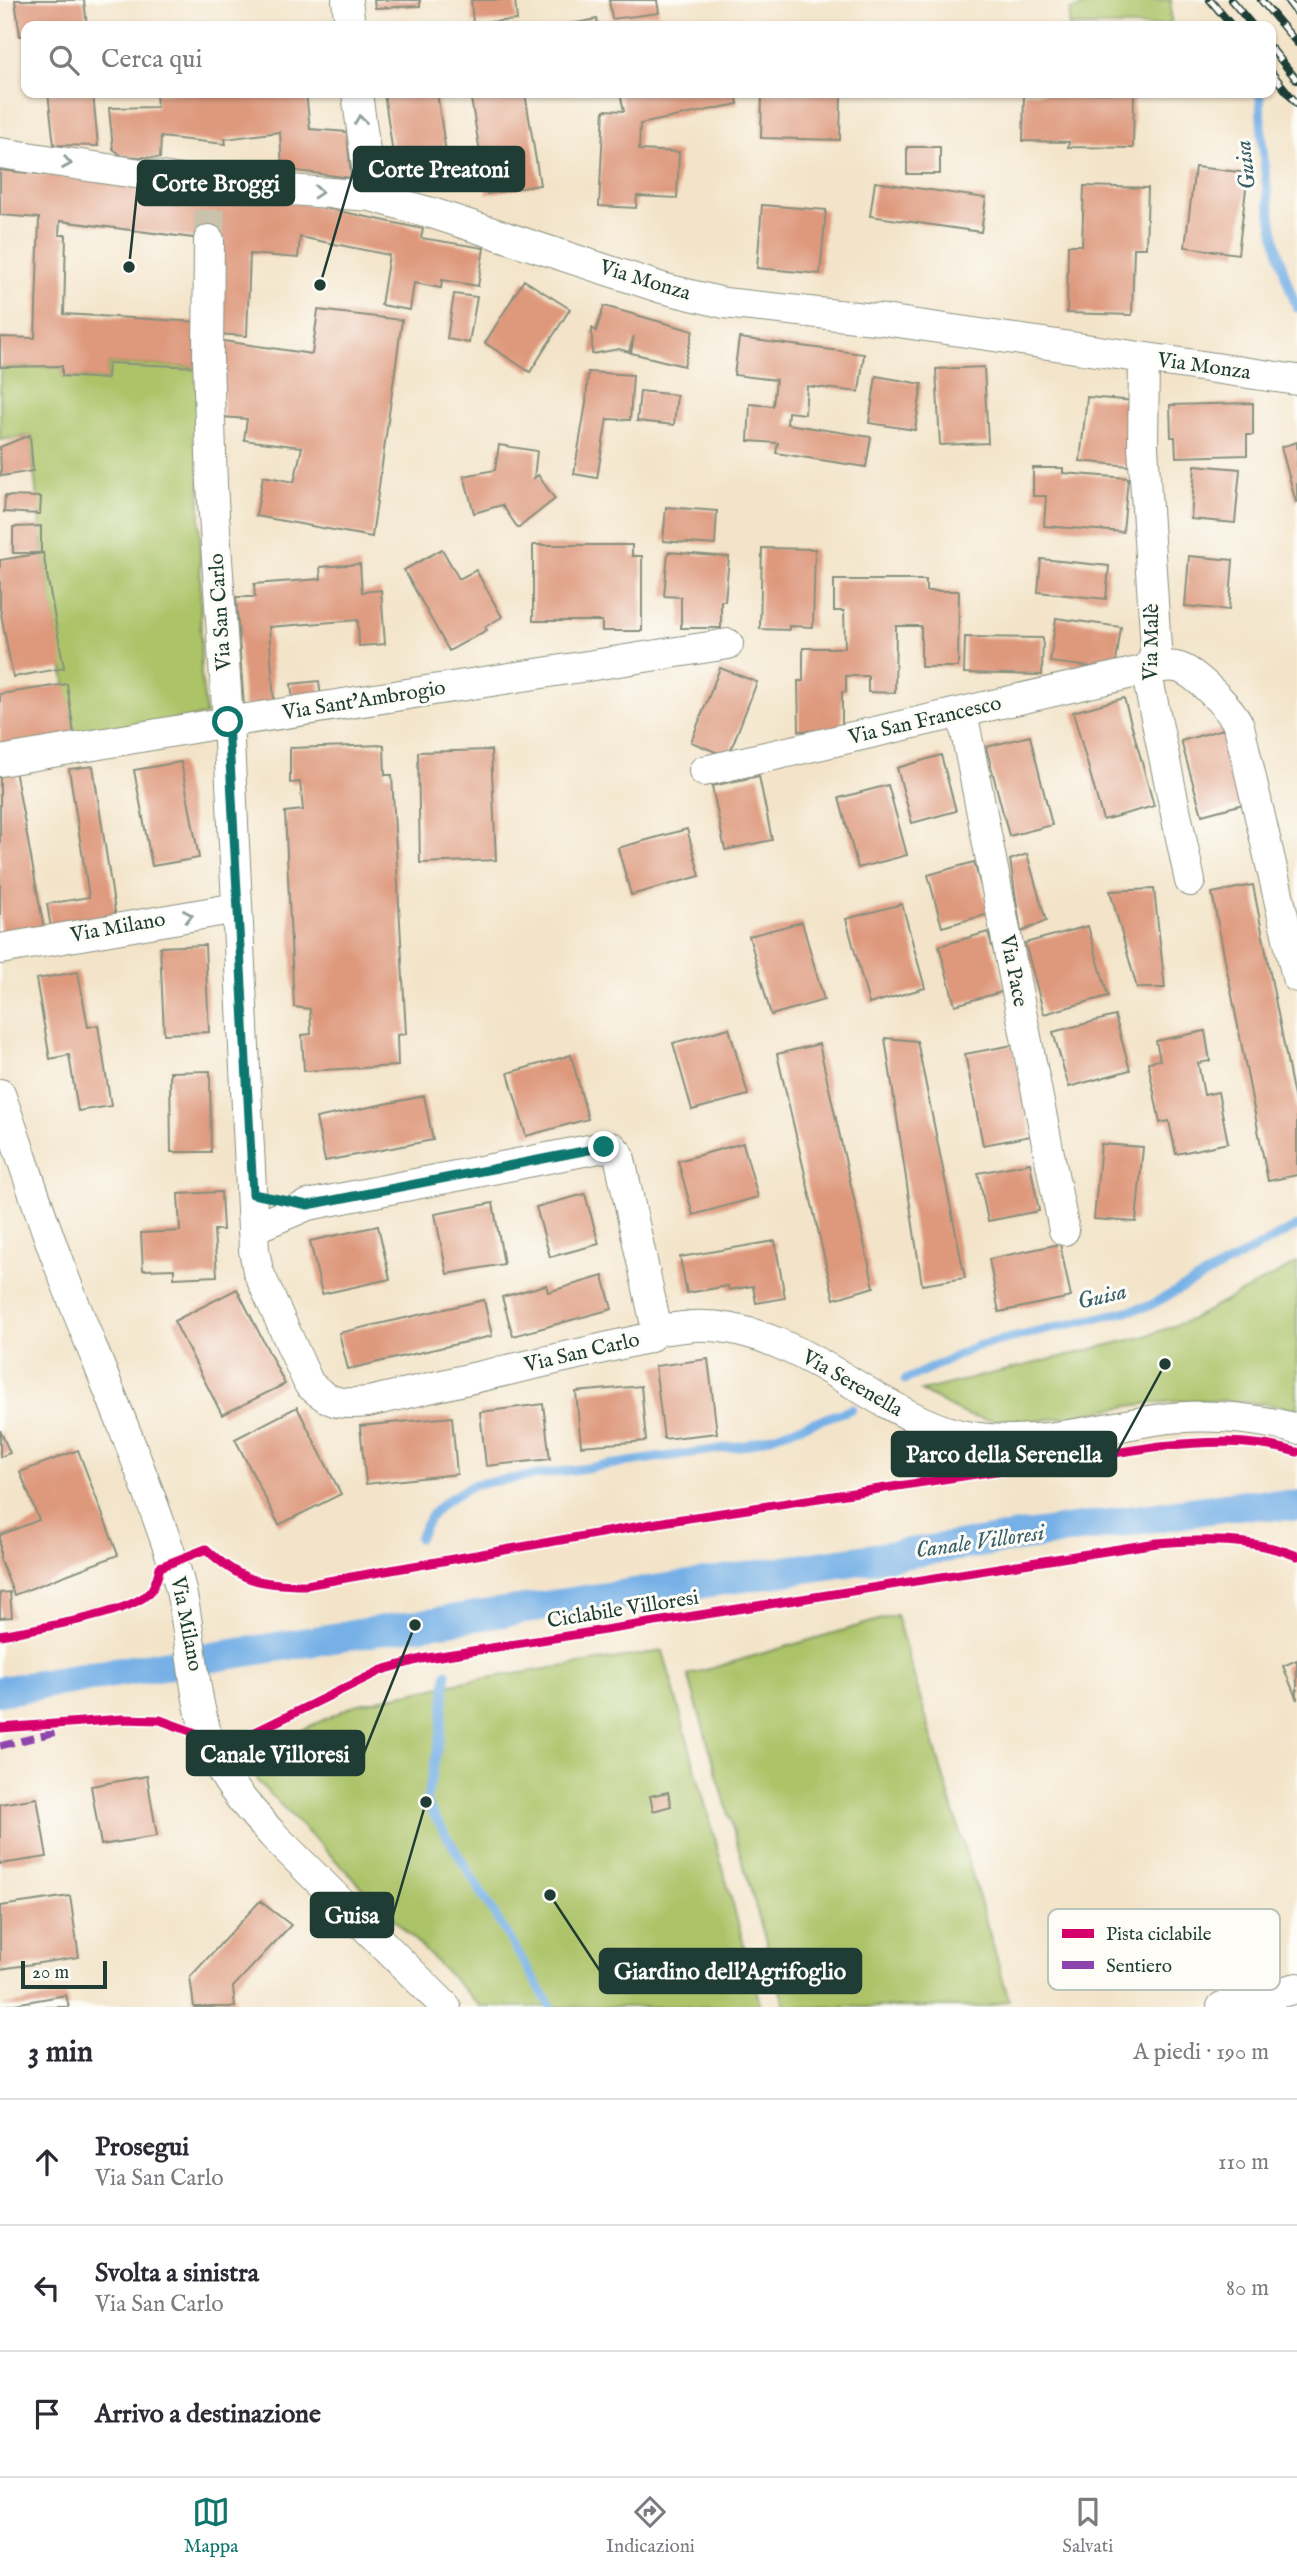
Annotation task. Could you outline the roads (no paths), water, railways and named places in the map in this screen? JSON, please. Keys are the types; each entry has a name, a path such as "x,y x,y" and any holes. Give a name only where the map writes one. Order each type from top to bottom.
{"street":[{"path":"347,0 349,21"},
{"path":"358,98 371,196"},
{"name":"Via Monza","path":"0,153 209,188 371,196 435,214 662,288 724,303 884,320 1297,380"},
{"name":"Via San Carlo","path":"209,240 211,472 228,722 254,1250 258,1271 309,1384 324,1397 341,1405 368,1402 648,1338 657,1330 619,1155 613,1148 604,1147 308,1205 254,1228"},
{"name":"Via Malè","path":"1144,358 1143,447 1156,648 1153,660 1146,670 1190,881"},
{"name":"Via Sant'Ambrogio","path":"0,761 228,722 728,644"},
{"name":"Via San Francesco","path":"704,771 1146,670 1168,666 1181,668 1197,679 1235,717 1245,745 1297,977"},
{"name":"Via Pace","path":"962,712 1064,1230"},
{"name":"Via Milano","path":"0,949 237,908"},
{"name":"Via Milano","path":"0,1094 65,1279 124,1425 182,1590 202,1713 219,1765 246,1805 446,2007"},
{"name":"Via San Carlo","path":"253,1194 308,1205"},
{"name":"Via Serenella","path":"657,1330 695,1326 722,1328 775,1342 914,1418 960,1435 1008,1441 1074,1435 1158,1420 1215,1417 1273,1423 1297,1429"},
{"path":"1222,2007 1297,1988"}],"waterway":[{"name":"Guisa","path":"1260,98 1269,204 1280,257 1297,308"},
{"name":"Guisa","path":"905,1380 977,1346 1149,1306 1297,1226"},
{"name":"Guisa","path":"419,1538 429,1519 441,1505 475,1484 747,1445 852,1409"},
{"name":"Canale Villoresi","path":"0,1691 415,1625 1245,1504 1297,1506"},
{"name":"Guisa","path":"447,1673 441,1733 426,1802 551,2007"}],"tunnel":[{"path":"209,240 210,191"}],"railway":[{"path":"1210,0 1228,21"},
{"path":"1231,0 1249,21"},
{"path":"1261,0 1297,43"},
{"path":"1287,0 1297,13"},
{"path":"1276,54 1297,80"},
{"path":"1276,78 1297,104"}],"place":[{"name":"Corte Broggi","path":"129,267"},
{"name":"Corte Preatoni","path":"320,285"},
{"name":"Parco della Serenella","path":"1165,1364"},
{"name":"Canale Villoresi","path":"415,1625"},
{"name":"Guisa","path":"426,1802"},
{"name":"Giardino dell'Agrifoglio","path":"550,1895"}]}
